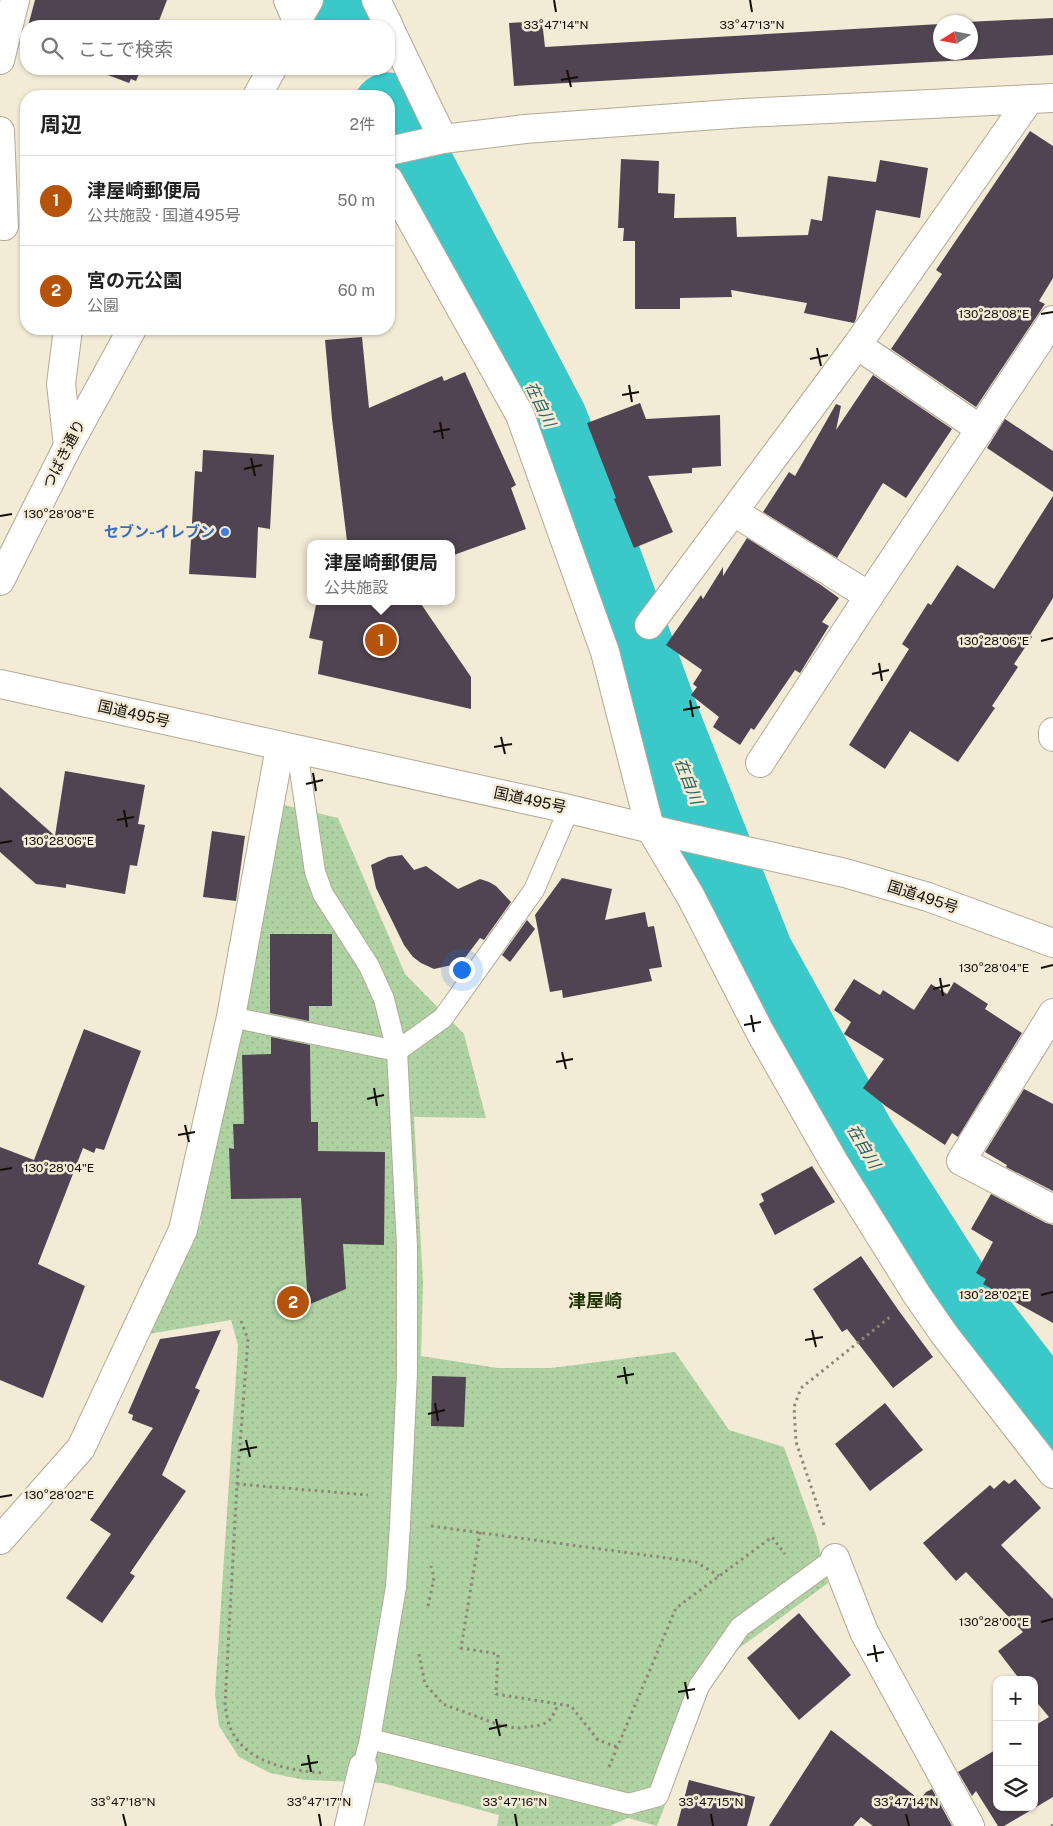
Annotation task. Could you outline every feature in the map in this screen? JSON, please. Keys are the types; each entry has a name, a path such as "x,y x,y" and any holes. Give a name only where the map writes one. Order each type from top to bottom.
{"main road":[{"path":"0,60 15,0"},
{"path":"376,0 386,20"},
{"path":"395,41 434,141"},
{"path":"260,90 269,75"},
{"path":"395,150 434,141 525,129 744,113 1041,99"},
{"path":"649,625 1041,99"},
{"path":"0,131 10,226"},
{"path":"395,191 520,415 605,652 650,828 691,897 760,1032 834,1162 917,1295 944,1334 1053,1474"},
{"path":"760,763 1053,320"},
{"path":"67,335 61,384 68,446"},
{"name":"つばき通り","path":"0,581 68,446 129,335"},
{"path":"857,346 980,429"},
{"path":"734,512 869,596"},
{"name":"国道495号","path":"0,684 570,809 845,873 928,897 1053,943"},
{"path":"1053,732 1053,737"},
{"path":"0,1540 81,1448 183,1230 289,748"},
{"path":"1053,1013 961,1162 1053,1209"},
{"path":"835,1558 864,1632 970,1826"},
{"path":"349,1826 363,1767"}],"lane":[{"path":"289,748 322,894 369,966 384,999 397,1051 407,1246 407,1373 400,1525 396,1587 370,1740 363,1767"},
{"path":"231,1017 397,1051 443,1018 466,986 534,890 570,809"},
{"path":"370,1740 629,1804 658,1796 699,1686 740,1628 835,1558"}],"path":[{"path":"835,1558 796,1442 794,1407 801,1388 917,1295"},
{"path":"241,1321 248,1339 237,1484 225,1704 230,1727 244,1747 258,1758 278,1766 326,1773 363,1767"},
{"path":"237,1484 401,1498"},
{"path":"400,1525 430,1525 696,1562 719,1576"},
{"path":"480,1532 461,1648 498,1654 496,1694 571,1706 598,1740 616,1747"},
{"path":"597,1796 676,1608 772,1537 804,1581"},
{"path":"398,1552 420,1556 431,1564 434,1578 426,1612"},
{"path":"420,1646 419,1654 424,1684 443,1704 502,1726 518,1728 542,1725 551,1719 558,1705"}],"green space":[{"path":"284,805 338,818 405,974 464,1034 486,1118 414,1117 423,1283 421,1356 498,1368 551,1368 675,1352 729,1430 784,1447 816,1535 828,1583 738,1649 709,1691 657,1826 628,1818 610,1826 497,1826 499,1815 382,1783 305,1780 270,1773 239,1757 219,1726 215,1695 238,1345 231,1320 148,1334 201,1223 198,1195 218,1131"}],"building":[{"path":"35,0 167,0 159,20 30,20"},
{"path":"1053,18 1053,55 978,59 978,21"},
{"path":"542,21 545,47 933,24 933,60 966,60 514,86 509,23"},
{"path":"108,75 138,75 136,81 131,79 129,83"},
{"path":"1030,131 1053,146 1053,278 1039,301 1045,304 976,407 891,349 942,274 936,270"},
{"path":"621,159 659,161 658,193 675,194 674,218 736,217 737,237 808,235 811,219 822,221 828,176 876,182 880,160 928,168 920,218 876,210 854,323 804,313 807,303 731,290 732,297 680,298 680,309 635,309 635,241 623,241 624,228 618,228"},
{"path":"362,337 369,408 442,376 444,381 465,372 516,485 511,488 526,529 455,555 455,540 347,540 332,419 325,340"},
{"path":"873,375 952,429 906,498 883,483 837,558 763,512 789,472 795,476 836,404 841,406 836,430"},
{"path":"640,403 646,419 720,415 721,466 692,468 692,473 648,476 673,532 634,548 587,423"},
{"path":"1005,419 1053,451 1053,492 987,448"},
{"name":"セブン-イレブン","path":"203,450 274,455 270,529 258,527 256,578 189,574 195,471 202,472"},
{"path":"1053,496 1053,598 1030,635 1032,637 1014,664 1018,667 992,706 995,708 958,762 910,731 885,769 849,745 909,649 902,644 928,603 931,605 957,565 994,589"},
{"path":"747,538 839,598 822,622 829,626 800,673 795,670 754,730 751,728 740,745 713,727 719,717 691,695 697,687 693,684 702,670 666,645 701,595 703,599 723,567 723,576"},
{"path":"316,605 422,605 471,677 471,709 318,674 323,641 309,638"},
{"path":"65,771 145,785 138,824 145,825 137,866 130,865 125,894 66,884 66,888 36,884 0,852 0,787 55,836"},
{"path":"212,831 245,836 236,901 203,897"},
{"path":"402,855 414,870 426,866 458,889 480,879 489,882 496,886 511,902 484,940 480,938 461,963 434,969 413,957 404,945 376,888 371,865 388,857"},
{"path":"562,878 612,889 605,920 645,912 648,927 654,926 662,967 649,969 652,981 563,998 562,990 550,992 535,915"},
{"path":"527,920 535,929 510,962 502,955"},
{"path":"270,934 332,934 332,1006 309,1006 309,1021 270,1013"},
{"path":"854,979 880,995 883,990 914,1010 931,984 947,994 954,982 988,1004 985,1009 1022,1033 958,1137 952,1133 945,1145 887,1107 863,1088 884,1059 844,1034 851,1022 834,1010"},
{"path":"84,1029 141,1051 104,1150 96,1148 94,1153 83,1148 38,1264 85,1286 43,1398 0,1380 0,1147 34,1160"},
{"path":"271,1037 310,1045 311,1122 318,1122 318,1151 385,1152 384,1245 343,1244 346,1289 308,1305 301,1198 231,1199 229,1148 234,1149 233,1124 244,1124 242,1055 271,1054"},
{"path":"1024,1089 1053,1104 1053,1191 1006,1167 1007,1165 985,1152"},
{"path":"812,1166 835,1202 775,1235 759,1204 764,1201 761,1194"},
{"path":"991,1194 1053,1225 1053,1323 983,1284 986,1279 976,1273 993,1242 971,1229"},
{"path":"861,1256 933,1357 893,1388 847,1329 842,1332 813,1289"},
{"path":"221,1330 195,1388 200,1390 162,1475 186,1491 130,1573 135,1576 102,1623 66,1598 111,1534 90,1520 153,1428 132,1420 133,1415 128,1413 160,1339"},
{"path":"432,1376 466,1377 464,1427 431,1426"},
{"path":"885,1403 923,1450 870,1491 835,1444"},
{"path":"1015,1479 1041,1508 1001,1545 1053,1599 1053,1797 1038,1806 1038,1724 1049,1717 1038,1704 1038,1676 1017,1676 998,1651 1023,1632 966,1572 956,1581 923,1543 990,1485 994,1489 1004,1480 1009,1484"},
{"path":"799,1613 851,1675 799,1720 747,1658"},
{"path":"831,1730 920,1800 926,1792 932,1789 952,1826 873,1826 861,1817 853,1826 769,1826"},
{"path":"993,1751 993,1811 1029,1811 1004,1826 998,1826 976,1791 972,1796 958,1772"},
{"path":"689,1780 755,1797 747,1826 677,1826"}],"waterway":[{"name":"在自川","path":"335,0 345,20"},
{"name":"在自川","path":"395,122 550,420 596,537 665,726 756,954 858,1138 957,1293 1053,1417"}],"place":[{"name":"セブン-イレブン","path":"225,532"},
{"name":"津屋崎郵便局","path":"381,640"},
{"name":"宮の元公園","path":"293,1302"}],"district":[{"name":"津屋崎","path":"595,1301"}]}
